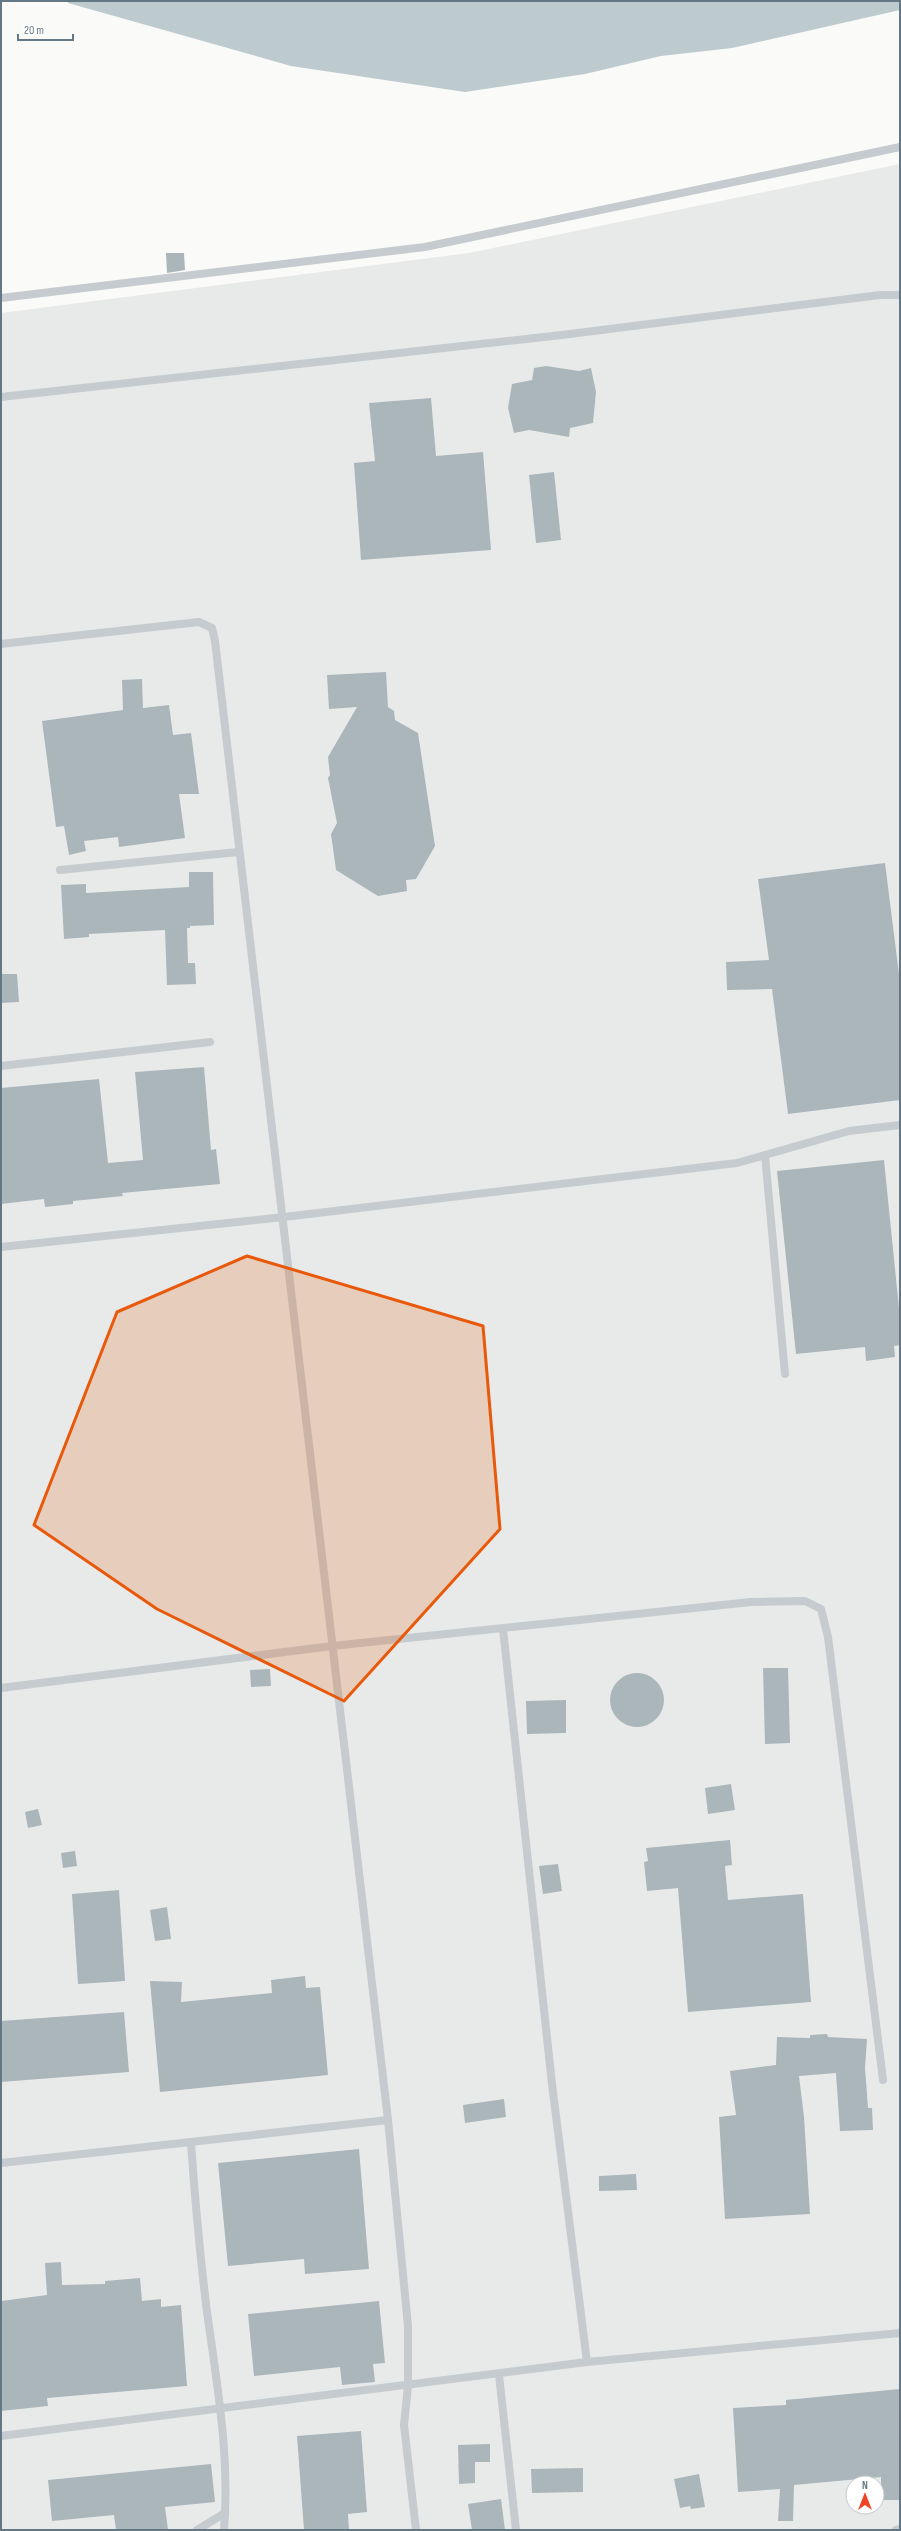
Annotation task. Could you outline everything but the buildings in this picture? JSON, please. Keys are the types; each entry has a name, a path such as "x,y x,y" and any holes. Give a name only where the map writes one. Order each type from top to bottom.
{"lane":[{"path":"1,298 426,247 900,147"},
{"path":"1,397 547,336 880,295 900,295"},
{"path":"1,644 199,622 212,628 238,852 284,1217 332,1646 388,2120 408,2326 408,2386 404,2425 416,2530"},
{"path":"60,870 238,852"},
{"path":"1,1066 210,1042"},
{"path":"1,1247 284,1217 737,1163 849,1130 900,1125"},
{"path":"765,1155 785,1374"},
{"path":"1,1688 332,1646 751,1602 805,1601 821,1609 828,1637 884,2080"},
{"path":"503,1628 552,2084 588,2362"},
{"path":"1,2163 388,2120"},
{"path":"191,2143 197,2238 220,2408 225,2466 224,2530"},
{"path":"1,2436 408,2386 588,2362 900,2333"},
{"path":"499,2374 516,2530"},
{"path":"197,2530 225,2513"}],"highlighted area":[{"path":"247,1256 483,1326 500,1529 344,1701 157,1609 34,1525 117,1312"}],"shaded area":[{"path":"68,1 900,1 900,10 732,48 661,56 585,74 465,92 291,66 68,3"},
{"path":"900,164 900,2530 1,2530 1,313 469,253"}]}
